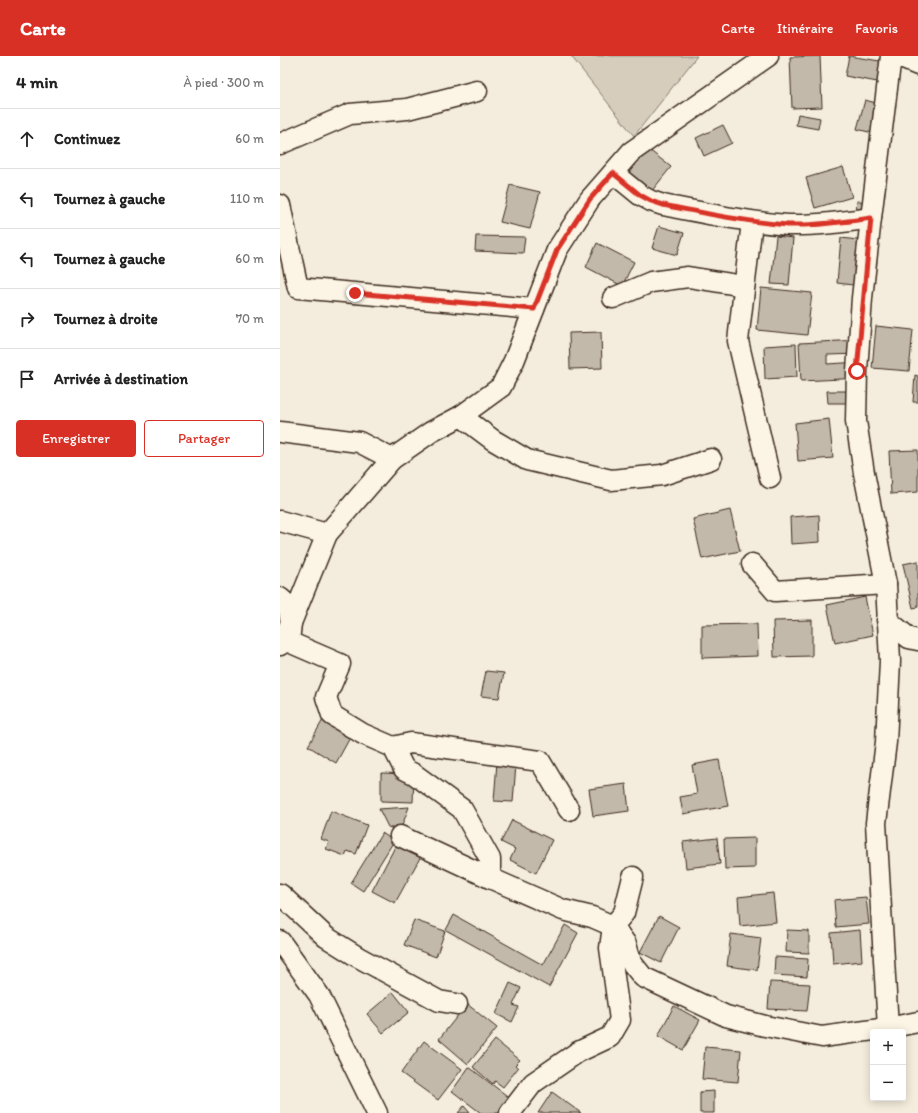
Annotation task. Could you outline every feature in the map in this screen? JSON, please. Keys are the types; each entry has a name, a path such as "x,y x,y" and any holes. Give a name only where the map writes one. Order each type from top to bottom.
{"street":[{"path":"280,645 291,623 327,534 392,459 431,432 461,416 501,387 514,361 557,250 590,199 631,152 768,56"},
{"path":"888,1028 876,823 886,742 890,661 888,620 886,584 864,473 856,421 857,371 871,218 891,56"},
{"path":"896,56 918,65"},
{"path":"280,144 350,114 407,109 477,91"},
{"path":"613,173 651,201 663,205 752,222 789,225 871,218"},
{"path":"280,205 289,288 534,309"},
{"path":"752,222 738,341 770,478"},
{"path":"612,298 651,282 688,277 744,286"},
{"path":"461,416 493,440 527,460 610,480 662,476 710,459"},
{"path":"280,432 359,442 392,459"},
{"path":"280,521 327,534"},
{"path":"752,564 776,592 886,584"},
{"path":"280,598 288,605 291,623 289,642 340,664 326,697 332,715 364,734 393,747 411,743 540,761 570,810"},
{"path":"888,620 909,638 918,640"},
{"path":"393,747 404,769 414,774 462,809 490,859 490,878"},
{"path":"400,836 563,910 592,917 613,926 626,944 631,962 643,977 726,1016 765,1026 822,1037 888,1028 918,1022"},
{"path":"510,1113 532,1083 578,1052 610,1037 620,1020 610,948 613,926 624,913 633,877"},
{"path":"280,894 326,937 358,957 439,1001 457,1004"},
{"path":"280,941 319,995 377,1113"}],"shaded area":[{"path":"571,56 697,56 634,136"}],"building":[{"path":"820,56 822,107 792,108 790,57"},
{"path":"849,56 892,63 888,84 845,76"},
{"path":"865,100 887,106 880,135 857,129"},
{"path":"798,114 820,118 818,129 796,125"},
{"path":"723,125 732,143 704,156 696,138"},
{"path":"648,149 671,167 651,192 628,174"},
{"path":"843,167 852,197 815,208 806,178"},
{"path":"510,185 540,192 530,229 500,222"},
{"path":"857,201 875,202 874,211 856,210"},
{"path":"659,226 684,233 677,255 652,248"},
{"path":"476,236 525,237 523,253 475,251"},
{"path":"776,236 793,238 789,285 771,284"},
{"path":"841,238 866,241 861,286 837,283"},
{"path":"597,243 634,262 622,286 586,267"},
{"path":"761,288 812,293 807,335 757,330"},
{"path":"876,326 913,330 909,371 872,368"},
{"path":"601,332 602,368 570,369 569,333"},
{"path":"860,340 860,354 827,355 827,364 860,362 861,378 801,381 799,343"},
{"path":"796,344 797,377 765,379 764,346"},
{"path":"915,375 918,376 918,402 913,402"},
{"path":"827,391 852,391 853,403 828,403"},
{"path":"829,419 833,458 798,461 795,423"},
{"path":"918,450 918,492 891,494 889,451"},
{"path":"730,510 740,551 702,559 693,519"},
{"path":"819,515 820,542 791,544 790,517"},
{"path":"918,561 918,607 913,608 903,564"},
{"path":"865,597 873,635 835,643 827,605"},
{"path":"812,620 812,656 774,657 773,621"},
{"path":"757,624 758,656 702,658 702,625"},
{"path":"486,671 504,673 499,698 481,696"},
{"path":"324,718 352,734 336,763 308,746"},
{"path":"719,760 728,806 683,814 680,797 697,794 692,765"},
{"path":"497,762 516,764 513,802 494,801"},
{"path":"381,773 414,774 413,802 381,801"},
{"path":"626,784 629,811 593,816 589,789"},
{"path":"409,807 400,831 388,827 379,809"},
{"path":"331,811 367,825 356,854 347,851 345,856 326,849 329,842 321,839"},
{"path":"512,820 552,840 536,873 510,860 515,849 501,842"},
{"path":"382,833 394,841 363,891 351,883"},
{"path":"717,838 720,864 686,868 683,842"},
{"path":"755,838 755,868 725,869 724,839"},
{"path":"397,843 421,856 395,903 372,891"},
{"path":"773,893 776,922 740,926 738,897"},
{"path":"866,897 869,924 836,927 834,900"},
{"path":"454,915 543,965 565,925 578,933 549,987 446,930"},
{"path":"659,916 679,927 661,963 640,952"},
{"path":"414,920 445,931 436,957 404,945"},
{"path":"787,930 809,931 809,953 786,952"},
{"path":"860,930 862,961 833,964 831,933"},
{"path":"731,934 761,938 757,970 727,966"},
{"path":"775,957 808,959 807,977 774,975"},
{"path":"770,982 810,984 807,1011 768,1009"},
{"path":"510,983 521,988 513,1005 519,1007 512,1022 496,1014"},
{"path":"393,992 409,1012 383,1033 367,1014"},
{"path":"467,1004 497,1028 468,1064 439,1039"},
{"path":"674,1006 700,1020 683,1050 658,1036"},
{"path":"495,1040 520,1060 515,1065 518,1068 503,1087 495,1081 493,1084 473,1067"},
{"path":"424,1041 462,1069 438,1100 401,1073"},
{"path":"705,1047 741,1050 738,1082 702,1079"},
{"path":"469,1067 523,1108 519,1113 481,1113 452,1091"},
{"path":"714,1091 714,1113 700,1113 700,1092"},
{"path":"552,1092 581,1113 538,1113"},
{"path":"464,1106 470,1113 458,1113"}],"route":[{"path":"355,293 534,309 557,250 590,199 613,173 640,195 651,201 663,205 752,222 789,225 871,218 862,298 857,371"}]}
